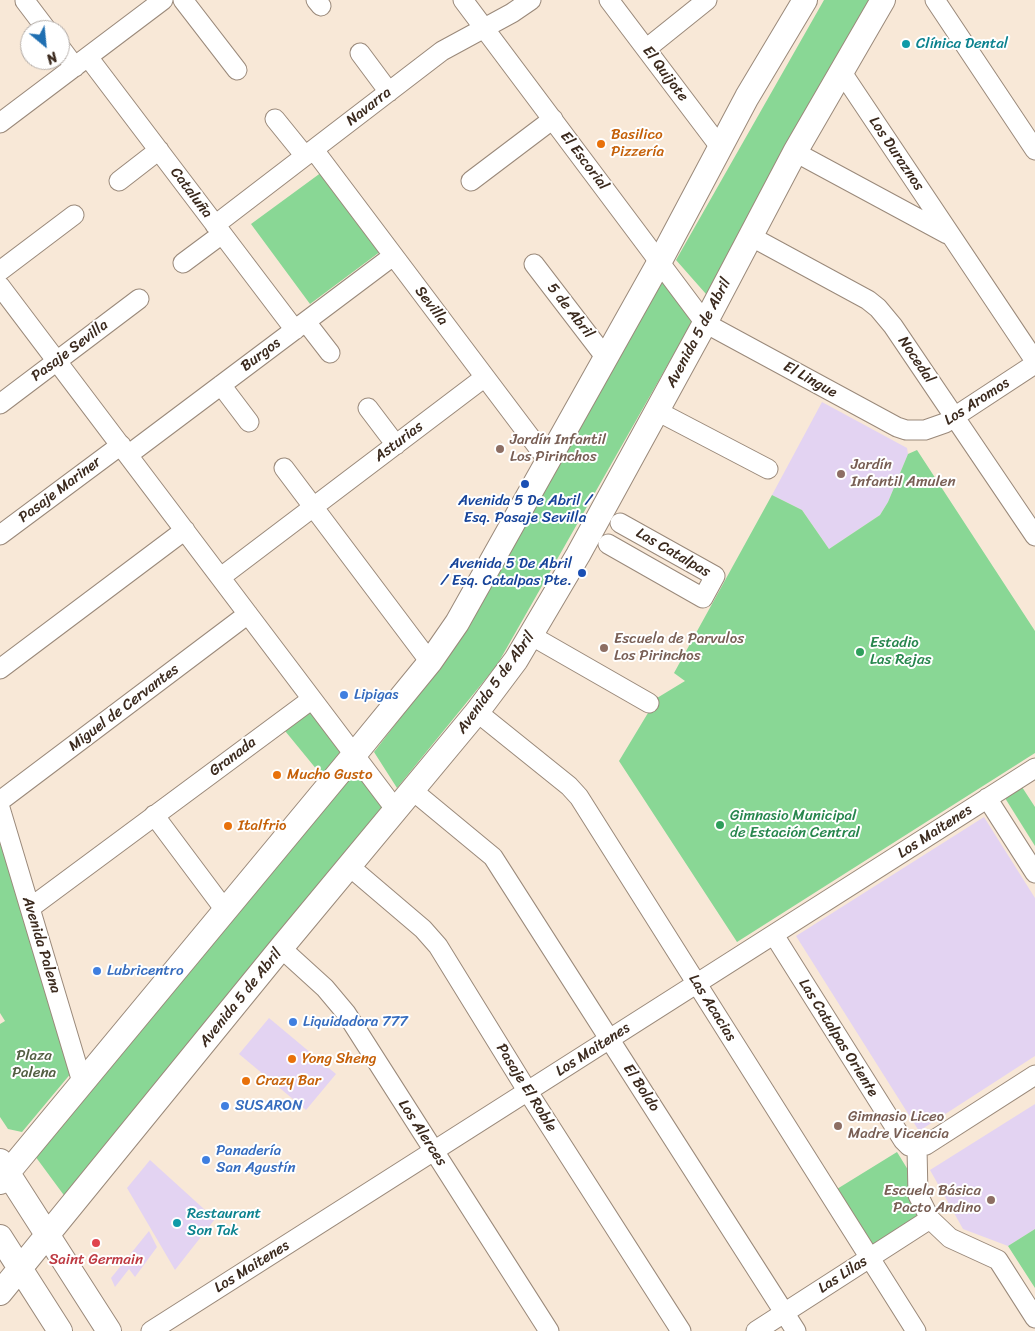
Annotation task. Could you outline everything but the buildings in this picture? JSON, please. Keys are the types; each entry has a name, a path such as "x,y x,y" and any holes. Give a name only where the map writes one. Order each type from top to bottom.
{"main road":[{"path":"109,1331 48,1235 2,1172 82,1082 430,662 468,605 660,261 747,97 805,0"},
{"name":"Avenida 5 de Abril","path":"0,1293 281,948 477,712 532,636 578,556 705,323 795,152 883,0"},
{"path":"0,1236 60,1331"}],"street":[{"path":"183,0 237,70"},
{"name":"El Escorial","path":"463,0 705,323"},
{"name":"Navarra","path":"183,263 309,153 442,51 512,13 531,0"},
{"name":"El Quijote","path":"609,0 720,147"},
{"path":"646,49 706,0"},
{"path":"935,0 1035,150"},
{"path":"25,1 39,20"},
{"path":"0,123 160,1"},
{"path":"360,53 389,92"},
{"name":"Cataluña","path":"70,55 81,62 158,150 219,230 300,326 330,353"},
{"name":"Los Duraznos","path":"841,71 1035,363"},
{"name":"Sevilla","path":"275,119 309,153 393,256 549,462"},
{"path":"470,181 552,119"},
{"path":"119,181 158,150"},
{"name":"Los Duraznos","path":"795,152 951,236"},
{"path":"0,271 74,215"},
{"name":"Nocedal","path":"750,236 868,300 878,308 893,326 1035,536"},
{"name":"Burgos","path":"124,450 221,385 393,256"},
{"name":"5 de Abril","path":"534,264 606,358"},
{"path":"0,286 396,810"},
{"name":"Pasaje Sevilla","path":"0,404 139,298"},
{"name":"El Lingue","path":"705,323 897,427 916,432"},
{"name":"Los Aromos","path":"916,432 935,428 954,418 1035,363"},
{"name":"Asturias","path":"220,578 485,377"},
{"path":"221,385 249,422"},
{"path":"368,408 396,445"},
{"path":"657,411 768,469"},
{"name":"Pasaje Mariner","path":"0,535 124,450"},
{"path":"284,468 430,662"},
{"name":"Las Catalpas","path":"612,494 620,513 620,523 608,544 703,598 715,576 620,523"},
{"path":"0,669 185,530"},
{"path":"578,556 600,550 608,544"},
{"name":"Miguel de Cervantes","path":"0,801 248,614"},
{"path":"532,636 649,703"},
{"name":"Granada","path":"30,908 312,699"},
{"name":"Las Acacias","path":"477,712 574,791 916,1331"},
{"name":"Los Maitenes","path":"151,1331 1035,768"},
{"name":"El Boldo","path":"412,790 493,857 796,1331"},
{"path":"987,798 1035,873"},
{"name":"Avenida Palena","path":"0,808 82,1082"},
{"path":"154,815 225,910"},
{"name":"Pasaje El Roble","path":"349,866 431,936 681,1331"},
{"name":"Las Catalpas Oriente","path":"774,935 903,1140 909,1146 917,1148"},
{"name":"Los Alerces","path":"281,948 338,1002 549,1331"},
{"path":"1035,1075 917,1148 918,1195 930,1219 950,1238 998,1260 1035,1318"},
{"name":"Las Lilas","path":"756,1331 930,1219"}],"shaded area":[{"name":"Jardín Infantil Amulen","path":"822,402 907,448 908,454 888,502 880,515 829,549 802,510 772,495"},
{"path":"984,817 1035,898 1035,1056 919,1131 796,936"},
{"path":"269,1018 336,1074 306,1110 239,1054"},
{"name":"Escuela Básica Pacto Andino","path":"1035,1104 1035,1229 1008,1246 963,1229 930,1170"},
{"path":"150,1160 215,1219 175,1270 127,1188"},
{"path":"149,1231 157,1247 135,1277 129,1269 115,1287 111,1278"}],"green space":[{"path":"824,0 872,0 706,294 676,260"},
{"path":"322,172 381,251 310,304 251,224"},
{"path":"663,279 692,322 497,665 397,788 374,752 456,646"},
{"name":"Estadio Las Rejas","path":"917,450 1035,631 1035,753 737,942 619,761 657,698 685,681 674,673 772,495 802,510 829,549 880,515 888,502 908,454"},
{"path":"307,708 341,751 322,776 281,726"},
{"path":"355,768 384,810 66,1198 35,1156"},
{"path":"1022,787 1035,807 1035,846 1005,798"},
{"name":"Plaza Palena","path":"0,833 72,1072 22,1132 8,1129 0,1117 0,1024 5,1021 0,1013"},
{"path":"897,1152 913,1178 922,1217 873,1248 837,1189"},
{"path":"1035,1229 1035,1288 1008,1246"}],"place":[{"name":"Clínica Dental","path":"906,44"},
{"name":"Basilico Pizzería","path":"601,144"},
{"name":"Jardín Infantil Los Pirinchos","path":"500,449"},
{"name":"Jardín Infantil Amulen","path":"841,474"},
{"name":"Avenida 5 De Abril / Esq. Pasaje Sevilla","path":"525,484"},
{"name":"Avenida 5 De Abril / Esq. Catalpas Pte.","path":"582,573"},
{"name":"Escuela de Parvulos Los Pirinchos","path":"604,648"},
{"name":"Estadio Las Rejas","path":"860,652"},
{"name":"Lipigas","path":"344,695"},
{"name":"Mucho Gusto","path":"277,775"},
{"name":"Gimnasio Municipal de Estación Central","path":"720,825"},
{"name":"Italfrio","path":"228,826"},
{"name":"Lubricentro","path":"97,971"},
{"name":"Liquidadora 777","path":"293,1022"},
{"name":"Yong Sheng","path":"292,1059"},
{"name":"Crazy Bar","path":"246,1081"},
{"name":"SUSARON","path":"225,1106"},
{"name":"Gimnasio Liceo Madre Vicencia","path":"838,1126"},
{"name":"Panadería San Agustín","path":"206,1160"},
{"name":"Escuela Básica Pacto Andino","path":"991,1200"},
{"name":"Restaurant Son Tak","path":"177,1223"},
{"name":"Saint Germain","path":"96,1243"}]}
